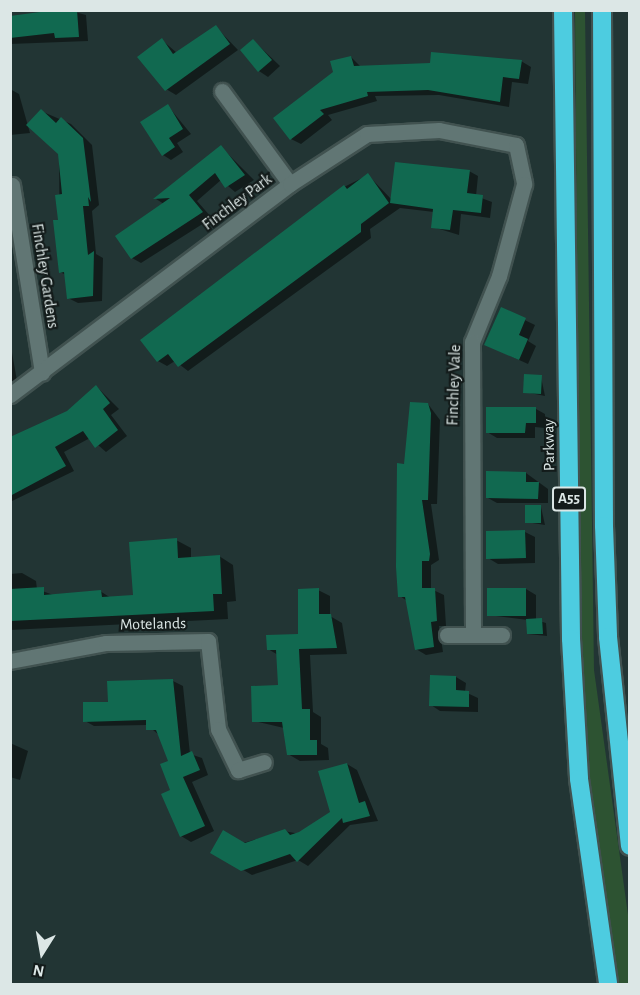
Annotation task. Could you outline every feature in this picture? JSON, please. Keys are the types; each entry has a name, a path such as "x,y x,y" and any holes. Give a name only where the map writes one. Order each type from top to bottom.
{"highway":[{"name":"Parkway","path":"563,10 571,639 579,779 608,984"},
{"name":"A55","path":"602,10 604,526 610,659 630,846"}],"street":[{"path":"222,91 290,184"},
{"name":"Finchley Park","path":"10,395 341,147 395,129 439,130 516,145"},
{"name":"Finchley Vale","path":"473,635 472,342 499,276 524,184 516,145"},
{"name":"Finchley Gardens","path":"12,185 42,373"},
{"path":"447,635 502,635"},
{"name":"Motelands","path":"10,661 106,643 208,641 218,729 237,771 264,762"}],"green space":[{"path":"575,11 585,11 594,670 629,922 629,984 619,984 612,945 589,794 580,672"}],"building":[{"path":"55,10 77,10 79,37 55,38 54,33 10,38 10,16"},
{"path":"216,25 230,44 165,91 137,57 162,38 173,54"},
{"path":"253,39 272,60 258,72 240,50"},
{"path":"431,52 522,60 519,79 503,77 500,102 428,90 367,92 368,96 320,110 324,114 290,140 273,118 333,72 330,61 351,56 354,66 430,63"},
{"path":"168,104 183,129 169,138 175,147 162,156 140,122"},
{"path":"41,109 56,123 61,117 83,138 91,202 88,197 89,206 83,206 88,255 94,251 93,296 67,299 64,272 59,273 53,220 58,220 55,195 62,194 58,154 26,125"},
{"path":"221,145 245,175 225,188 215,173 189,195 203,212 131,259 115,236 170,198 153,199"},
{"path":"395,162 470,170 467,193 483,195 481,213 453,210 450,230 431,228 433,209 390,203"},
{"path":"368,173 389,203 361,224 361,232 178,367 168,354 157,362 140,340 344,185 347,189"},
{"path":"501,307 526,318 519,335 528,339 519,360 484,345"},
{"path":"524,374 542,375 541,394 523,393"},
{"path":"96,385 110,403 103,409 118,430 95,448 83,431 55,447 66,466 10,496 10,437 67,411"},
{"path":"410,402 428,403 431,413 428,500 422,500 430,554 429,561 422,561 422,588 435,588 437,621 431,622 434,647 415,650 405,597 398,597 396,567 397,463 404,464"},
{"path":"486,407 536,407 536,423 526,423 525,433 486,433"},
{"path":"486,471 526,472 526,482 539,482 538,499 486,498"},
{"path":"525,505 541,505 541,523 525,523"},
{"path":"525,530 526,558 486,559 486,531"},
{"path":"177,538 178,558 220,555 222,594 213,594 214,611 10,621 10,589 44,587 44,595 101,590 102,597 133,595 129,542"},
{"path":"319,588 319,614 331,614 337,648 299,649 302,709 310,709 310,740 317,740 317,755 287,755 282,722 252,722 251,686 278,685 276,650 267,650 266,635 298,634 298,589"},
{"path":"487,588 526,588 526,616 487,616"},
{"path":"542,618 543,634 527,634 526,619"},
{"path":"430,675 456,676 456,690 469,691 469,707 429,706"},
{"path":"173,679 181,756 192,751 200,770 183,777 205,826 180,837 161,794 170,790 160,764 168,761 156,730 146,730 146,720 83,722 83,702 108,702 107,681"},
{"path":"347,763 359,803 365,801 370,816 343,823 342,818 297,862 290,854 241,871 210,853 223,830 245,843 285,829 290,835 299,832 330,812 318,771"}]}
